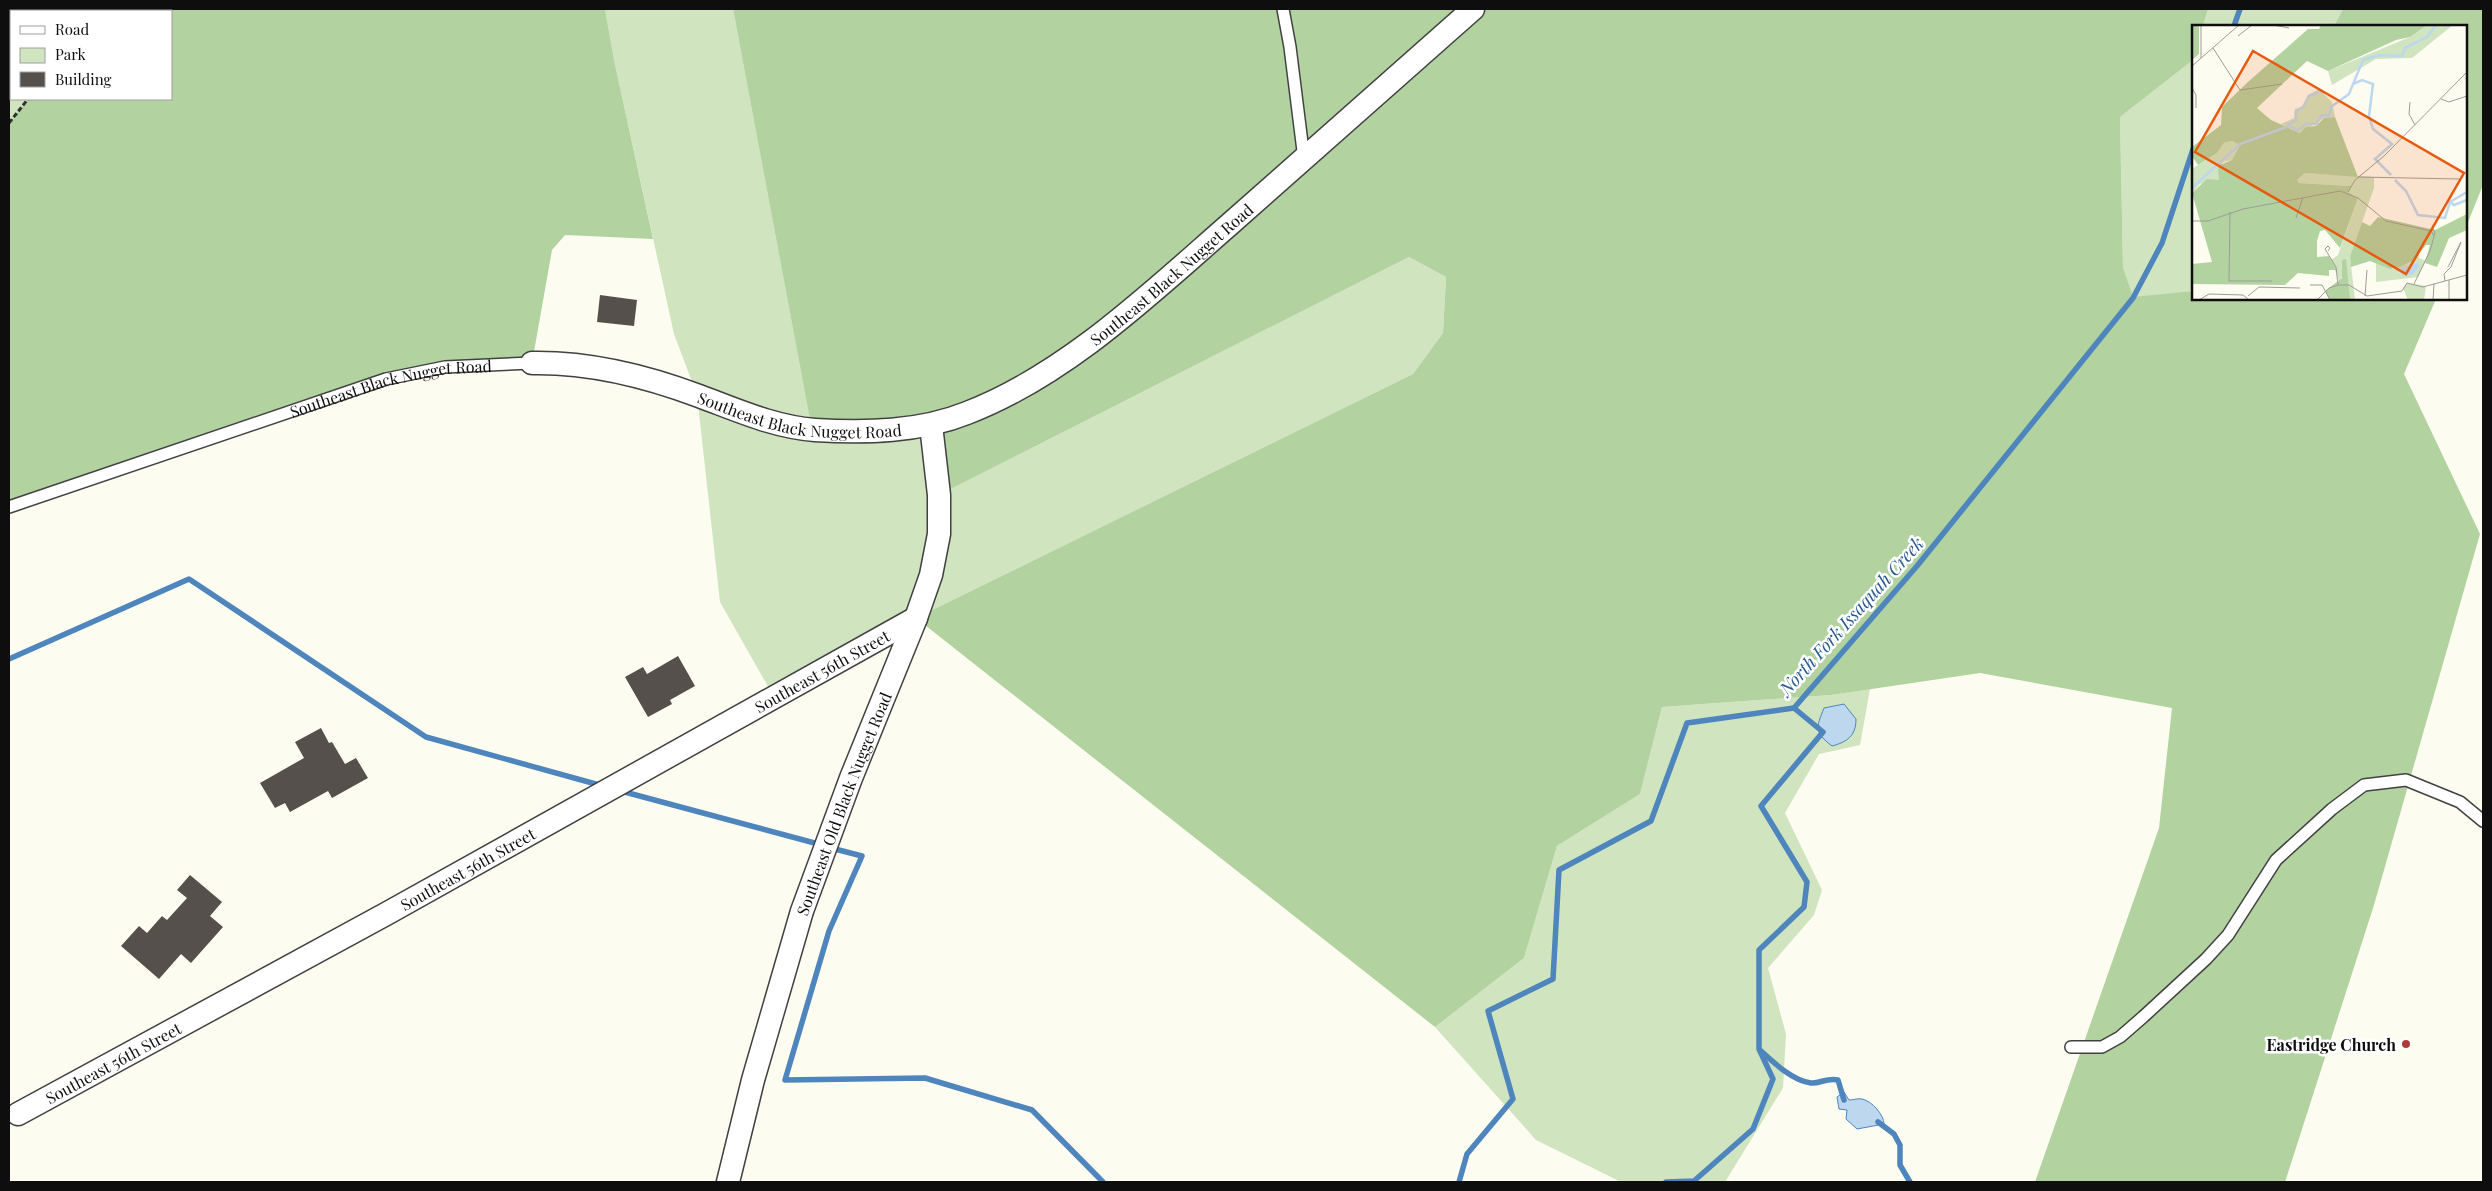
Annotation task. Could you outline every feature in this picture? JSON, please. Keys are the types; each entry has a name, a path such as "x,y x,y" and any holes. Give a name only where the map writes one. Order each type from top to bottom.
{"street":[{"name":"Southeast Black Nugget Road","path":"532,363 580,365 617,372 697,395 771,422 812,430 850,431 931,425 968,413 1006,396 1048,371 1142,301 1473,9"},
{"name":"Southeast Old Black Nugget Road","path":"728,1182 754,1080 804,906 851,778 916,618 931,575 939,534 939,495 931,425"},
{"name":"Southeast 56th Street","path":"18,1114 386,914 916,618"}],"lane":[{"path":"1283,9 1290,47 1304,159"},
{"name":"Southeast Black Nugget Road","path":"9,507 386,379 445,367 532,363"},
{"path":"2071,1047 2102,1047 2120,1037 2206,959 2228,935 2276,860 2332,809 2364,785 2406,780 2460,802 2483,821"}],"path":[{"path":"9,123 27,100"}],"green space":[{"path":"9,9 111,9 10,10 10,100 27,100 9,123"},
{"path":"605,9 733,9 812,429 931,425 939,495 1409,257 1446,277 1443,333 1413,374 916,618 774,697 720,602 697,395 674,334 614,60"},
{"path":"605,9 614,60 653,239 565,235 552,250 532,363 386,379 9,507 9,123 27,100 172,100 172,10 110,10"},
{"path":"733,9 2208,9 2203,25 2192,25 2192,61 2120,117 2123,267 2133,297 2192,291 2192,300 2436,300 2404,374 2480,534 2374,905 2285,1182 2035,1182 2159,828 2172,708 1980,673 1831,695 1662,707 1640,794 1557,846 1524,958 1435,1027 916,618 1413,374 1443,333 1446,277 1409,257 939,495 931,425 812,430"},
{"path":"2208,9 2343,9 2335,25 2203,25"},
{"path":"2343,9 2483,9 2483,185 2467,225 2467,25 2335,25"},
{"path":"2192,61 2192,291 2133,298 2123,267 2120,117"},
{"path":"1870,689 1860,745 1819,754 1785,813 1822,890 1814,915 1768,968 1786,1034 1783,1088 1725,1182 1621,1182 1536,1140 1435,1027 1524,958 1557,846 1640,794 1662,707 1831,695"}],"water":[{"path":"9,9 61,9 10,10 9,80"},
{"path":"1844,704 1856,719 1856,725 1850,737 1832,746 1819,733 1819,720 1824,708"},
{"path":"1844,1092 1849,1100 1862,1099 1873,1105 1880,1113 1884,1124 1857,1129 1846,1119 1847,1110 1839,1109 1837,1097"}],"building":[{"path":"600,295 637,300 634,326 597,322"},
{"path":"678,656 695,686 670,700 672,704 648,717 625,677 643,667 647,674"},
{"path":"321,728 329,743 332,742 345,764 356,758 368,778 332,798 328,791 290,812 285,803 275,808 260,783 304,758 295,742"},
{"path":"190,875 222,902 210,916 223,927 191,963 181,954 159,979 121,946 139,926 147,933 162,916 167,920 187,898 177,890"}],"waterway":[{"name":"North Fork Issaquah Creek","path":"2234,25 2240,9"},
{"name":"North Fork Issaquah Creek","path":"1459,1182 1467,1154 1513,1099 1488,1011 1553,979 1559,870 1651,821 1687,723 1794,708 1917,566 2133,298 2162,243 2192,152"},
{"path":"9,659 189,579 426,737 603,786"},
{"path":"1666,1182 1694,1181 1753,1129 1773,1079 1759,1049 1759,950 1804,907 1807,882 1761,806 1823,732 1794,708"},
{"path":"621,791 822,845"},
{"path":"831,848 862,856 829,931 785,1080 925,1078 1032,1110 1103,1182"},
{"path":"1761,1051 1784,1071 1804,1082 1814,1083 1830,1079 1838,1080 1844,1100"},
{"path":"1878,1122 1894,1134 1900,1145 1900,1165 1910,1182"}],"place":[{"name":"Eastridge Church","path":"2406,1044"}]}
